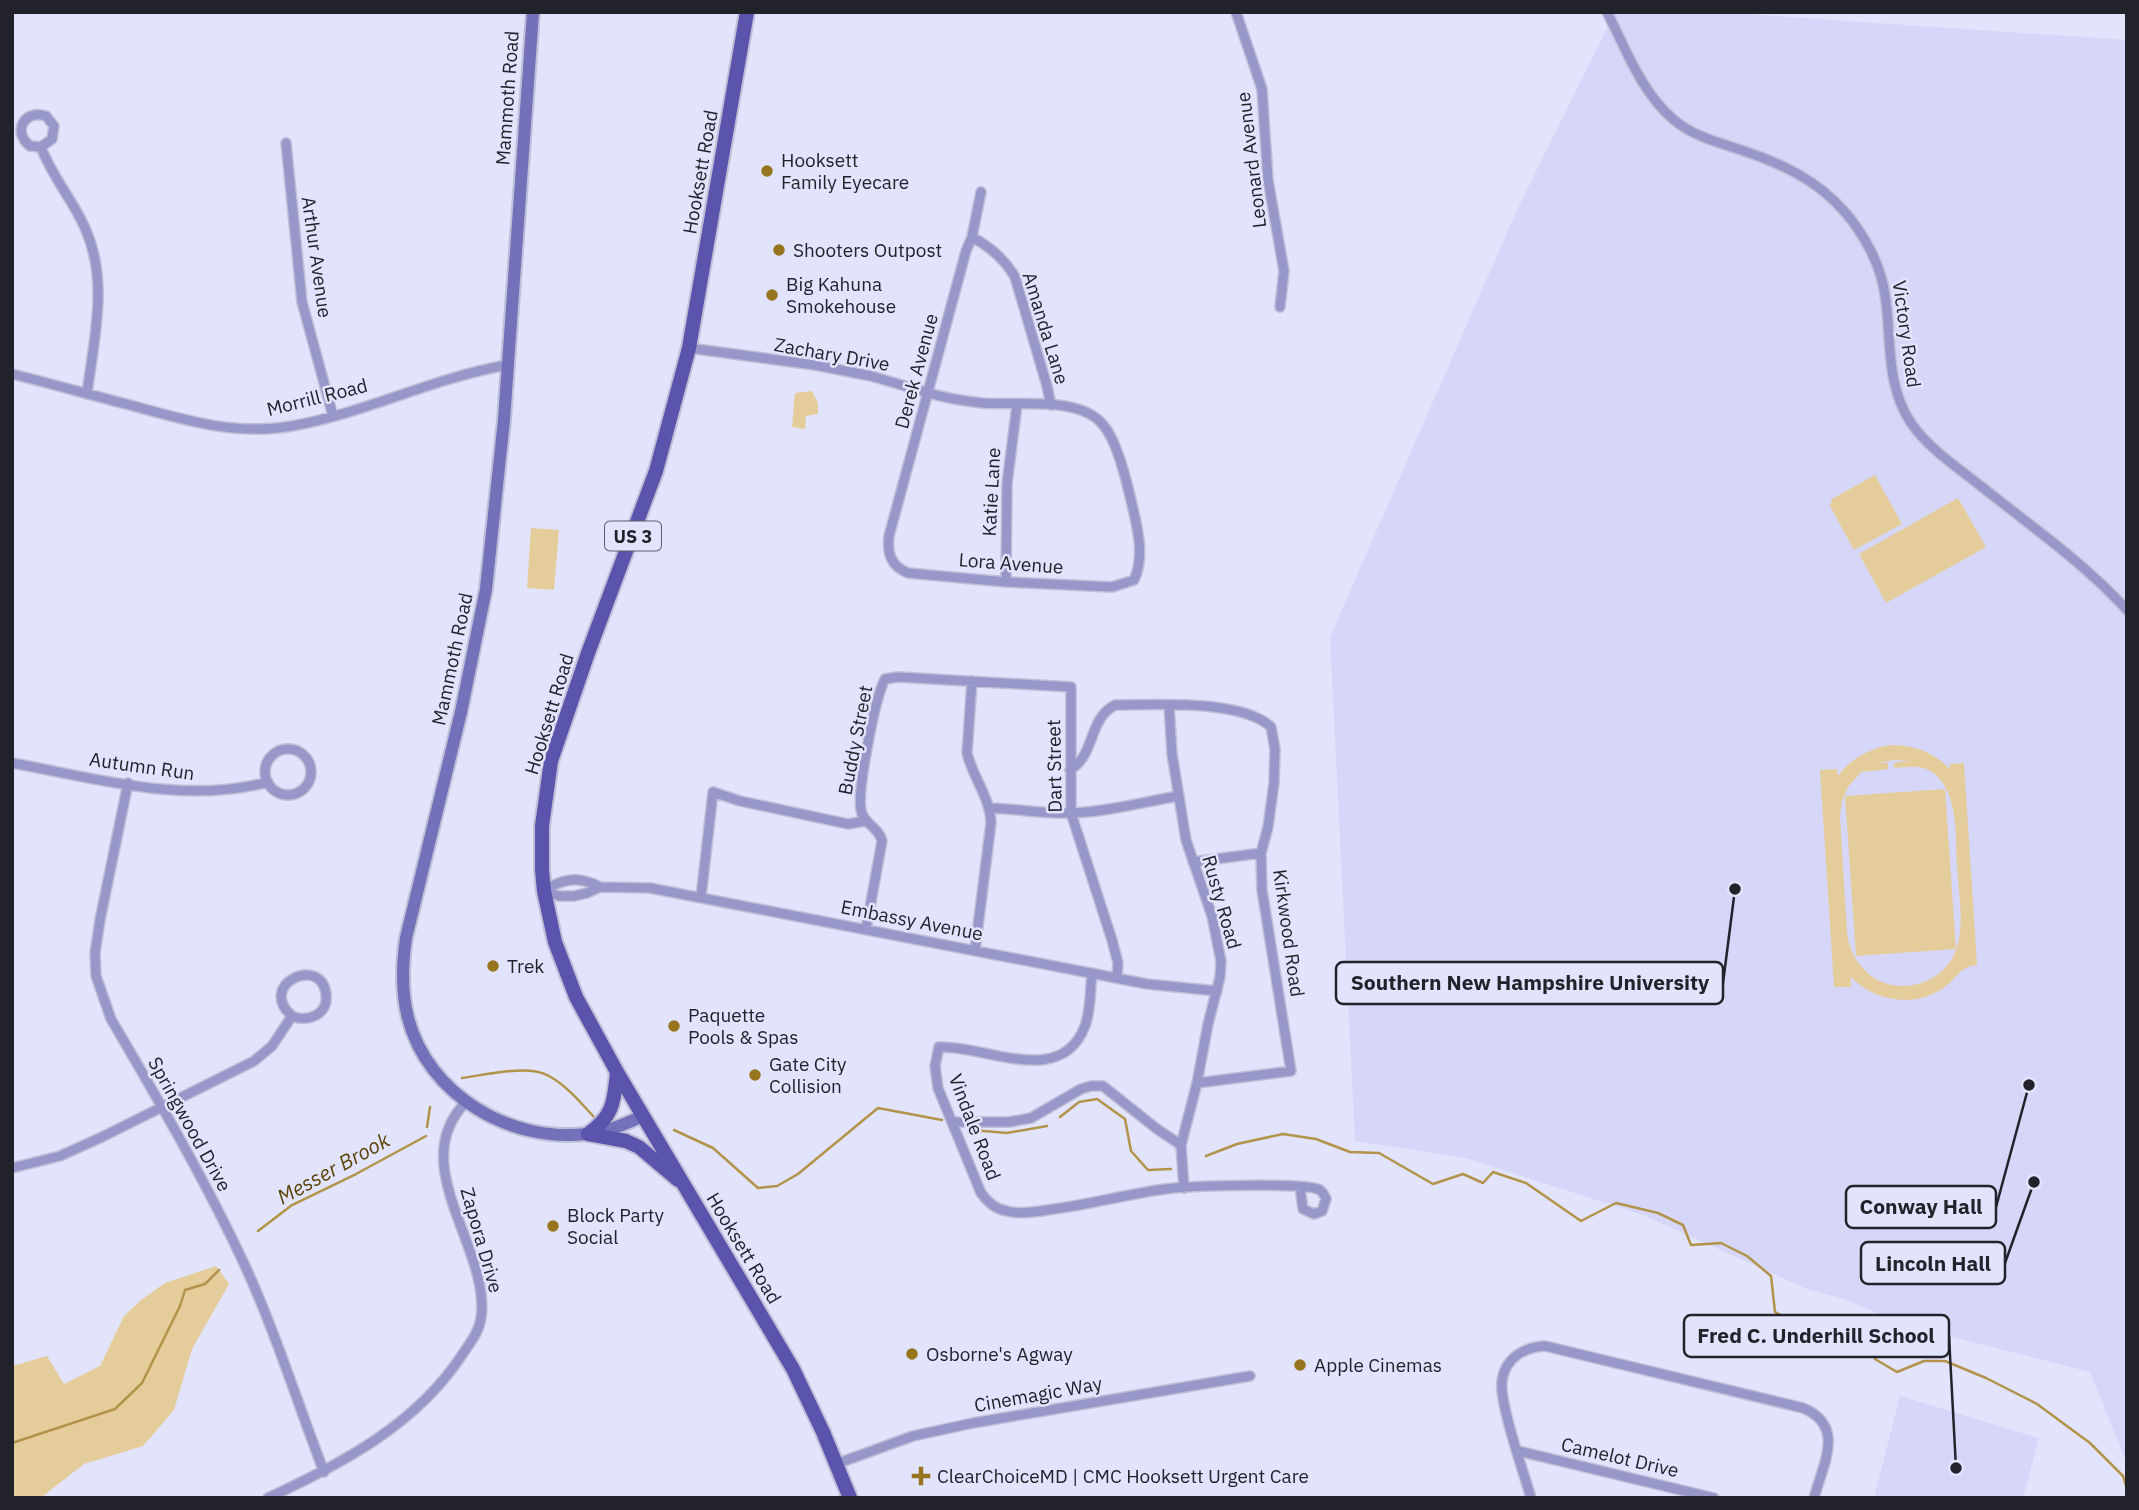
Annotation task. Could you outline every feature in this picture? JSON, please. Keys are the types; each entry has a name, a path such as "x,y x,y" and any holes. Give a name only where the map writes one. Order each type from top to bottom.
{"main road":[{"name":"Mammoth Road","path":"533,12 496,508 486,589 461,712 412,908 403,962 404,1001 415,1038 433,1069 466,1102 493,1118 523,1130 556,1135 589,1134 623,1125 643,1116"},
{"name":"Hooksett Road","path":"747,12 689,348 656,471 551,761 542,826 544,891 555,942 566,976 617,1072 793,1369 850,1498"},
{"path":"589,1134 609,1114 614,1102 617,1072"},
{"path":"589,1134 626,1141 639,1147 685,1185"}],"street":[{"name":"Leonard Avenue","path":"1236,12 1262,89 1268,180 1284,271 1280,307"},
{"name":"Victory Road","path":"1607,12 1645,86 1673,120 1698,135 1799,173 1846,212 1867,244 1881,278 1888,318 1892,373 1900,402 1911,422 1938,453 2086,569 2127,610"},
{"name":"Arthur Avenue","path":"286,143 302,302 333,416"},
{"path":"41,147 52,173 84,225 98,267 96,324 87,394"},
{"name":"Derek Avenue","path":"890,559 889,536 972,237 981,192"},
{"name":"Amanda Lane","path":"972,237 985,243 1015,276 1051,405"},
{"name":"Zachary Drive","path":"689,348 826,367 871,376 929,393 982,403 1077,408 1098,419 1106,427 1126,481 1140,547 1139,570 1134,580"},
{"name":"Morrill Road","path":"12,374 225,428 272,429 333,416 443,380 507,365"},
{"name":"Katie Lane","path":"1006,582 1007,484 1017,405"},
{"name":"Lora Avenue","path":"890,559 897,569 908,573 1006,582 1112,587 1134,580"},
{"name":"Buddy Street","path":"866,929 882,841 878,831 866,821 860,808 878,699 885,679 898,677 972,681"},
{"path":"972,681 967,753 969,764 990,808 991,823 975,950"},
{"name":"Dart Street","path":"972,681 1071,687 1071,813 1118,963 1117,978"},
{"path":"1070,770 1082,760 1105,710 1115,705 1169,705"},
{"name":"Rusty Road","path":"1169,705 1172,754 1186,840 1212,916 1220,949 1220,977 1181,1145 1184,1188"},
{"name":"Kirkwood Road","path":"1169,705 1230,710 1252,715 1271,727 1274,738 1274,783 1268,827 1261,853 1262,890 1291,1071 1197,1083"},
{"path":"286,749 296,751 304,756 309,764 311,774 308,783 297,793 278,792 268,782 266,768 277,752 286,749"},
{"name":"Autumn Run","path":"12,763 163,790 234,790 268,782"},
{"name":"Springwood Drive","path":"128,783 100,920 95,953 96,976 111,1019 200,1173 240,1255 267,1318 324,1472"},
{"path":"701,897 713,792 740,802 848,824 866,821"},
{"path":"990,808 1071,813 1103,811 1179,796"},
{"path":"1193,862 1261,853"},
{"name":"Embassy Avenue","path":"544,891 558,881 576,879 587,880 600,887"},
{"name":"Embassy Avenue","path":"544,891 559,896 574,896 600,887 650,887 1117,978 1216,991"},
{"name":"Vindale Road","path":"1092,973 1085,1025 1074,1045 1055,1058 1032,1061 954,1046 939,1047 935,1055 938,1088 981,1193 988,1202 1009,1212 1054,1209 1166,1189 1280,1185 1300,1187"},
{"path":"301,975 318,979 324,986 326,995 321,1011 314,1017 305,1019 292,1016 282,1001 286,984 301,975"},
{"path":"12,1168 60,1156 254,1061 272,1046 292,1016"},
{"path":"953,1122 1009,1122 1031,1118 1081,1089 1103,1086 1181,1145"},
{"name":"Zapora Drive","path":"268,1498 324,1472 367,1446 429,1396 477,1333 482,1302 447,1182 444,1159 444,1138 449,1123 466,1102"},
{"path":"1531,1498 1504,1401 1502,1380 1512,1359 1522,1351 1545,1346 1803,1408 1814,1413 1822,1419 1828,1431 1829,1443 1814,1498"},
{"name":"Cinemagic Way","path":"836,1464 913,1436 972,1423 1250,1376"},
{"name":"Camelot Drive","path":"1518,1451 1714,1498"}],"shaded area":[{"path":"1615,12 1716,12 2127,40 2127,1464 2090,1372 1912,1327 1844,1299 1807,1289 1643,1215 1466,1158 1355,1141 1330,637 1516,212"},
{"path":"812,391 818,403 818,414 806,416 805,429 792,427 795,393"},
{"path":"1875,475 1902,524 1854,550 1830,506 1832,499"},
{"path":"1958,498 1986,547 1886,603 1859,554"},
{"path":"531,528 559,530 554,590 527,588"},
{"path":"1899,745 1915,748 1937,758 1950,769 1950,764 1964,763 1977,965 1962,971 1942,989 1919,999 1882,996 1871,992 1851,977 1851,987 1834,987 1820,770 1837,769 1838,776 1854,760 1882,747","holes":["1909,761 1894,763 1894,768 1926,769 1935,774 1948,793 1954,816 1961,913 1958,944 1943,970 1929,980 1900,986 1882,982 1868,973 1851,948 1847,932 1840,816 1848,787 1861,772 1888,769 1888,763 1878,763"]},
{"path":"1945,789 1956,949 1856,956 1845,796"},
{"path":"216,1266 229,1284 192,1349 174,1410 143,1446 84,1464 43,1496 12,1498 12,1366 47,1356 64,1384 100,1366 124,1316 141,1300 165,1283"},
{"path":"1900,1396 2039,1438 2023,1498 1874,1498"}],"waterway":[{"name":"Messer Brook","path":"462,1078 507,1071 540,1073 562,1085 594,1117"},
{"name":"Messer Brook","path":"1060,1117 1079,1102 1097,1099 1125,1119 1131,1151 1148,1170 1171,1169"},
{"name":"Messer Brook","path":"427,1127 430,1107"},
{"name":"Messer Brook","path":"674,1130 713,1148 758,1188 777,1186 798,1174 878,1108 942,1120"},
{"name":"Messer Brook","path":"972,1130 1007,1133 1047,1126"},
{"name":"Messer Brook","path":"1206,1156 1237,1144 1283,1134 1316,1139 1350,1152 1379,1153 1433,1184 1463,1174 1483,1183 1493,1172 1526,1183 1581,1221 1616,1203 1658,1213 1683,1225 1691,1245 1721,1243 1747,1256 1771,1276 1775,1312 1786,1318 1869,1317 1875,1359 1897,1372 1924,1361 1945,1361 2037,1404 2090,1443 2123,1476 2127,1489"},
{"name":"Messer Brook","path":"258,1231 292,1205 426,1136"},
{"name":"Messer Brook","path":"12,1443 115,1409 142,1383 180,1306 185,1290 205,1284 219,1270"}],"place":[{"name":"Hooksett Family Eyecare","path":"767,171"},
{"name":"Shooters Outpost","path":"779,250"},
{"name":"Big Kahuna Smokehouse","path":"772,295"},
{"name":"Southern New Hampshire University","path":"1735,889"},
{"name":"Trek","path":"493,966"},
{"name":"Paquette Pools & Spas","path":"674,1026"},
{"name":"Gate City Collision","path":"755,1075"},
{"name":"Conway Hall","path":"2029,1085"},
{"name":"Lincoln Hall","path":"2034,1182"},
{"name":"Block Party Social","path":"553,1226"},
{"name":"Osborne's Agway","path":"912,1354"},
{"name":"Apple Cinemas","path":"1300,1365"},
{"name":"Fred C. Underhill School","path":"1956,1468"},
{"name":"ClearChoiceMD | CMC Hooksett Urgent Care","path":"921,1476"}]}
